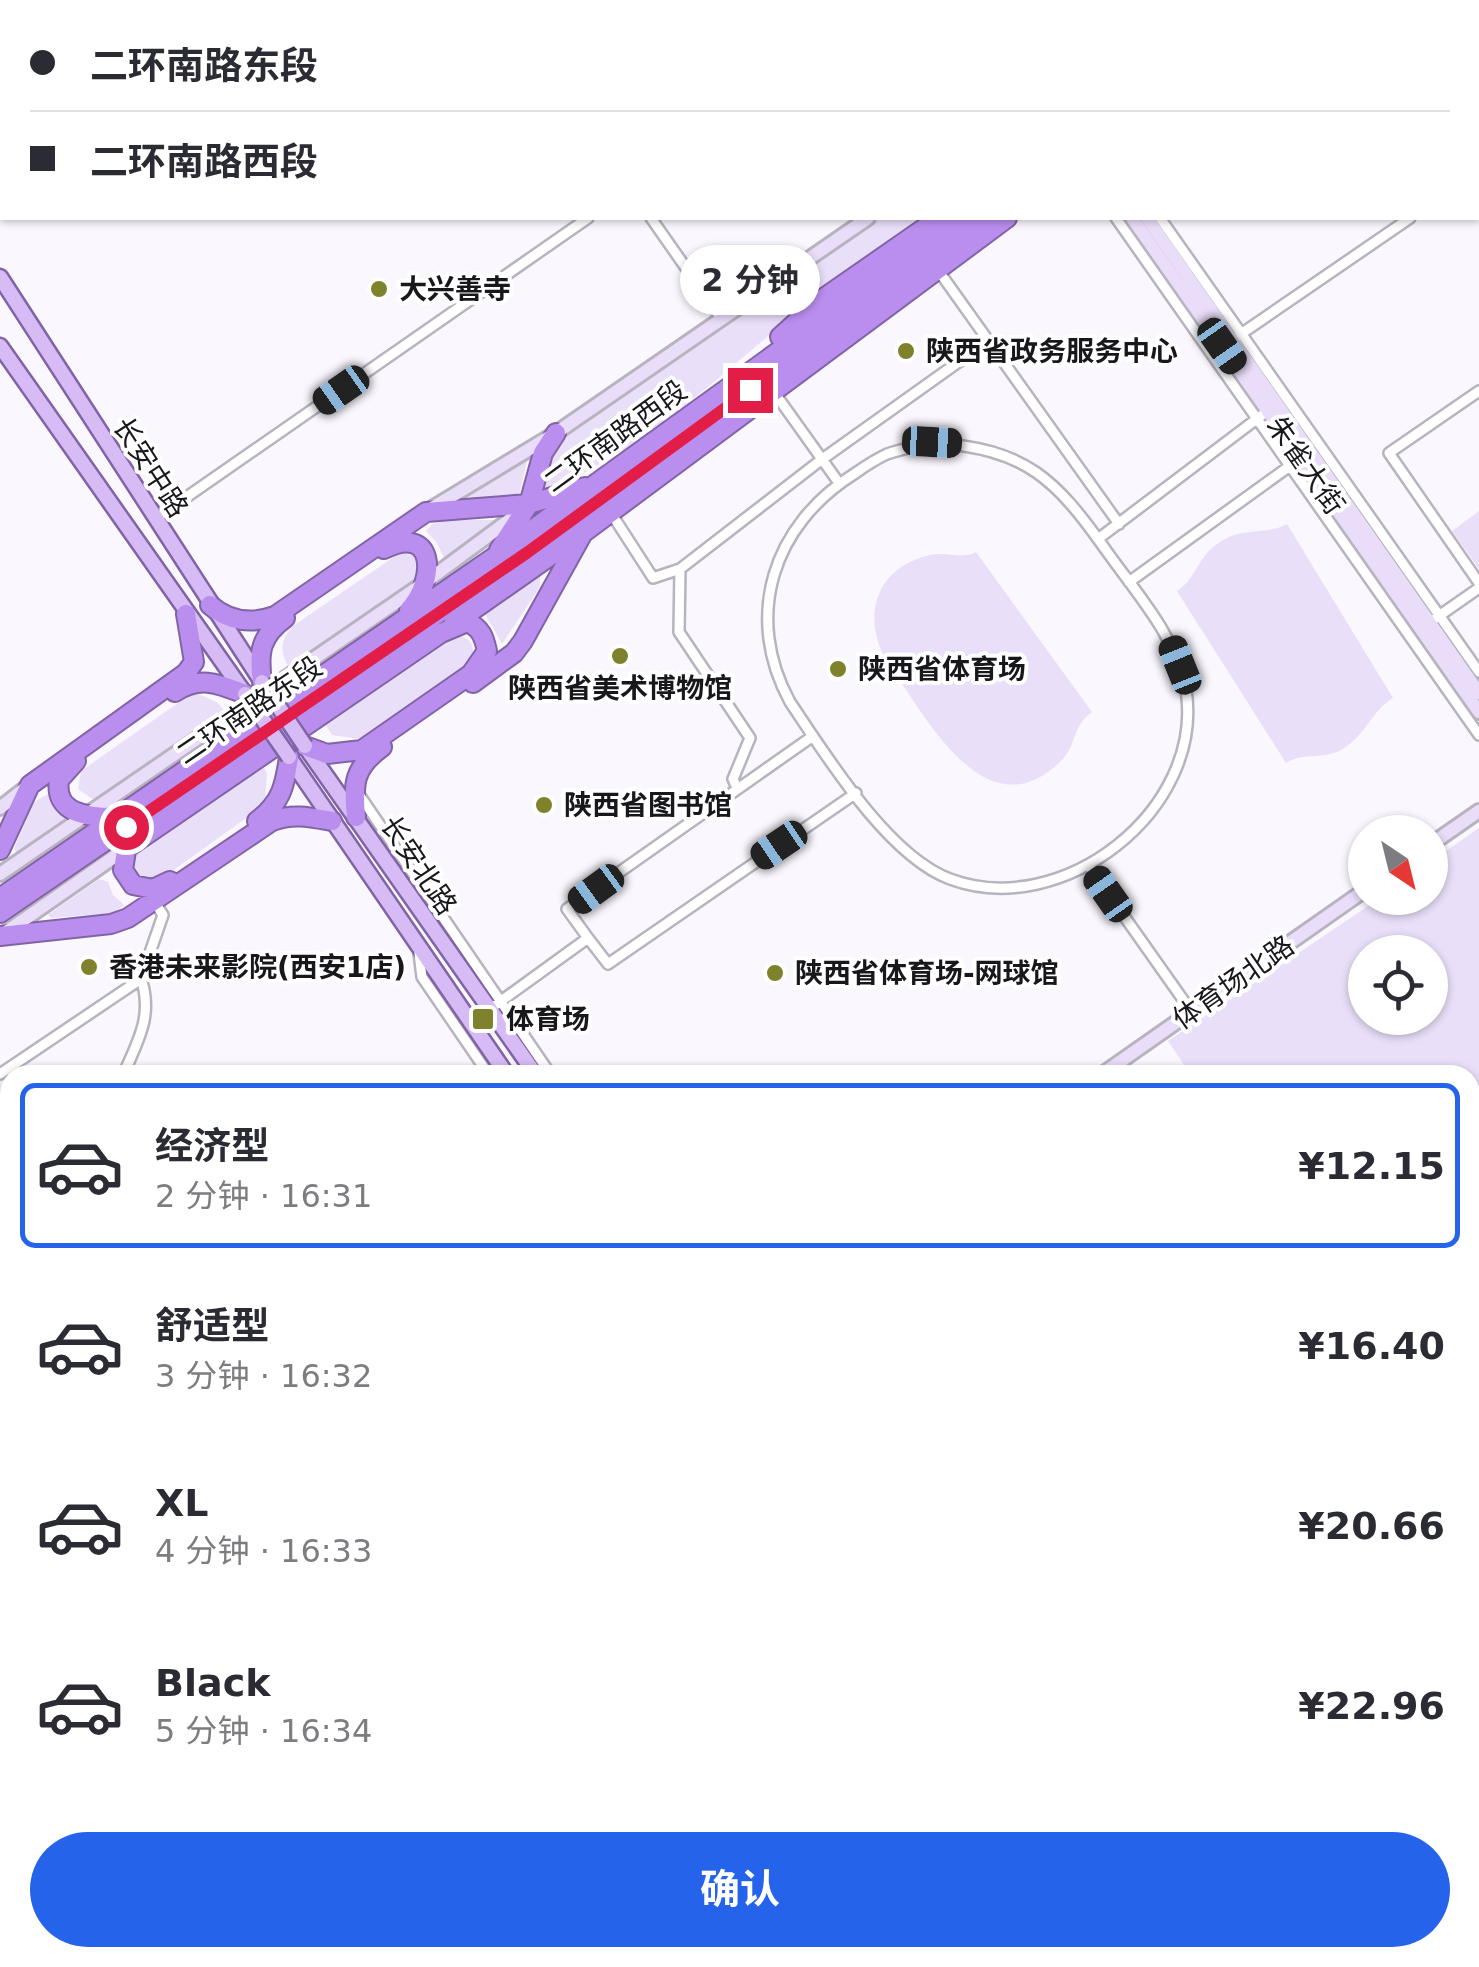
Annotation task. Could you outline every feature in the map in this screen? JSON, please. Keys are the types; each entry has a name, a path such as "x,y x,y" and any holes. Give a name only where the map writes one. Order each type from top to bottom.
{"highway":[{"path":"712,399 821,300 936,220"},
{"name":"二环南路西段","path":"528,552 687,438 810,336 960,220"},
{"name":"二环南路西段","path":"493,558 712,399 982,220"},
{"path":"687,438 1004,220"},
{"path":"124,850 583,534 896,297"},
{"path":"493,558 529,504 543,453 556,433"},
{"path":"210,606 224,617 259,622 275,616 426,512 529,504 600,482"},
{"path":"528,552 583,534"},
{"path":"356,817 353,786 364,762 514,653 583,534"},
{"path":"262,682 260,658 268,630 382,550 397,542 412,543 425,555 430,568 428,580 422,596 393,627"},
{"name":"二环南路东段","path":"0,913 528,552"},
{"name":"二环南路东段","path":"0,898 110,817 493,558"},
{"path":"0,850 30,785 186,673 194,662 186,614"},
{"path":"305,746 327,754 362,750 471,674 487,651 477,627 467,622 441,633"},
{"path":"110,817 86,816 69,809 59,796 59,780 72,764 194,681 245,694"},
{"path":"144,815 124,850 123,870 133,885 153,888 162,886 266,814 280,800 288,758"},
{"path":"0,936 111,924 154,902 272,821 300,815 332,821"},
{"path":"2,875 110,817"}],"main road":[{"path":"426,512 556,433 865,220"},
{"name":"朱雀大街","path":"1133,220 1295,462 1479,712"},
{"name":"朱雀大街","path":"1149,220 1237,337 1435,619 1479,693"},
{"name":"长安中路","path":"0,277 262,682"},
{"name":"长安中路","path":"0,346 245,694"},
{"path":"2,875 494,534 529,504"},
{"name":"长安北路","path":"262,682 495,1005 530,1065"},
{"name":"长安北路","path":"245,694 501,1065"},
{"path":"0,808 30,785"},
{"path":"1448,833 1479,811"},
{"path":"0,936 124,850"},
{"name":"体育场北路","path":"1115,1065 1348,902"}],"street":[{"path":"156,519 585,220"},
{"path":"652,220 721,318"},
{"path":"1098,538 1262,414 1117,220"},
{"path":"1161,220 1237,337 1407,220"},
{"path":"937,268 1119,524"},
{"path":"610,513 653,578 680,569 822,460 988,341"},
{"path":"1479,390 1389,453 1479,586 1435,619 1479,672"},
{"path":"774,392 840,483"},
{"path":"932,442 997,451 1053,482 1098,538 1171,644 1180,665 1186,694 1185,733 1177,763 1162,795 1128,836 1088,865 1027,887 987,887 950,879 888,838 813,736 778,680 770,646 768,596 787,538 812,507 840,483 886,454 932,442"},
{"path":"1129,582 1295,462 1479,736"},
{"path":"680,569 679,632 750,738 733,778 738,788"},
{"path":"813,736 567,909 588,938 608,964 856,793"},
{"path":"353,786 495,1005 543,1065"},
{"path":"1088,865 1191,1012"},
{"path":"13,1065 135,983 163,915 154,902"},
{"path":"495,1005 588,938"},
{"path":"418,945 422,977 482,1065"},
{"path":"127,1065 140,1036 148,997 140,975"}],"shaded area":[{"path":"874,220 921,220 830,285 654,429 617,454 536,495 556,443"},
{"path":"527,461 518,499 470,501 464,494"},
{"path":"1479,511 1479,569 1452,531"},
{"path":"448,520 498,520 497,526 450,559 444,558 426,531 432,524"},
{"path":"1287,524 1393,698 1341,750 1286,763 1177,591 1215,545 1240,534"},
{"path":"401,552 421,563 417,583 290,670 282,647 293,626"},
{"path":"976,552 1092,712 1060,762 1033,781 1007,784 983,776 960,760 889,665 875,630 878,598 896,571 930,555"},
{"path":"540,575 540,587 502,644 485,614"},
{"path":"453,635 471,642 471,658 465,671 360,739 332,735 324,722"},
{"path":"196,693 217,702 226,713 105,798 94,800 78,789 81,771"},
{"path":"262,764 267,773 265,799 249,816 157,882 134,877 129,856"},
{"path":"49,793 57,812 68,820 19,855 14,849 33,803"},
{"path":"1479,828 1479,1065 1184,1065 1168,1041 1355,915 1448,915 1448,850"},
{"path":"99,879 108,882 113,895 124,905 113,913 51,918 48,915"}],"place":[{"name":"大兴善寺","path":"379,289"},
{"name":"陕西省政务服务中心","path":"906,351"},
{"name":"陕西省美术博物馆","path":"620,656"},
{"name":"陕西省体育场","path":"838,669"},
{"name":"陕西省图书馆","path":"544,805"},
{"name":"香港未来影院(西安1店)","path":"89,967"},
{"name":"陕西省体育场-网球馆","path":"775,973"},
{"name":"体育场","path":"483,1019"}],"route":[{"path":"126,827 528,552 750,390"}]}
